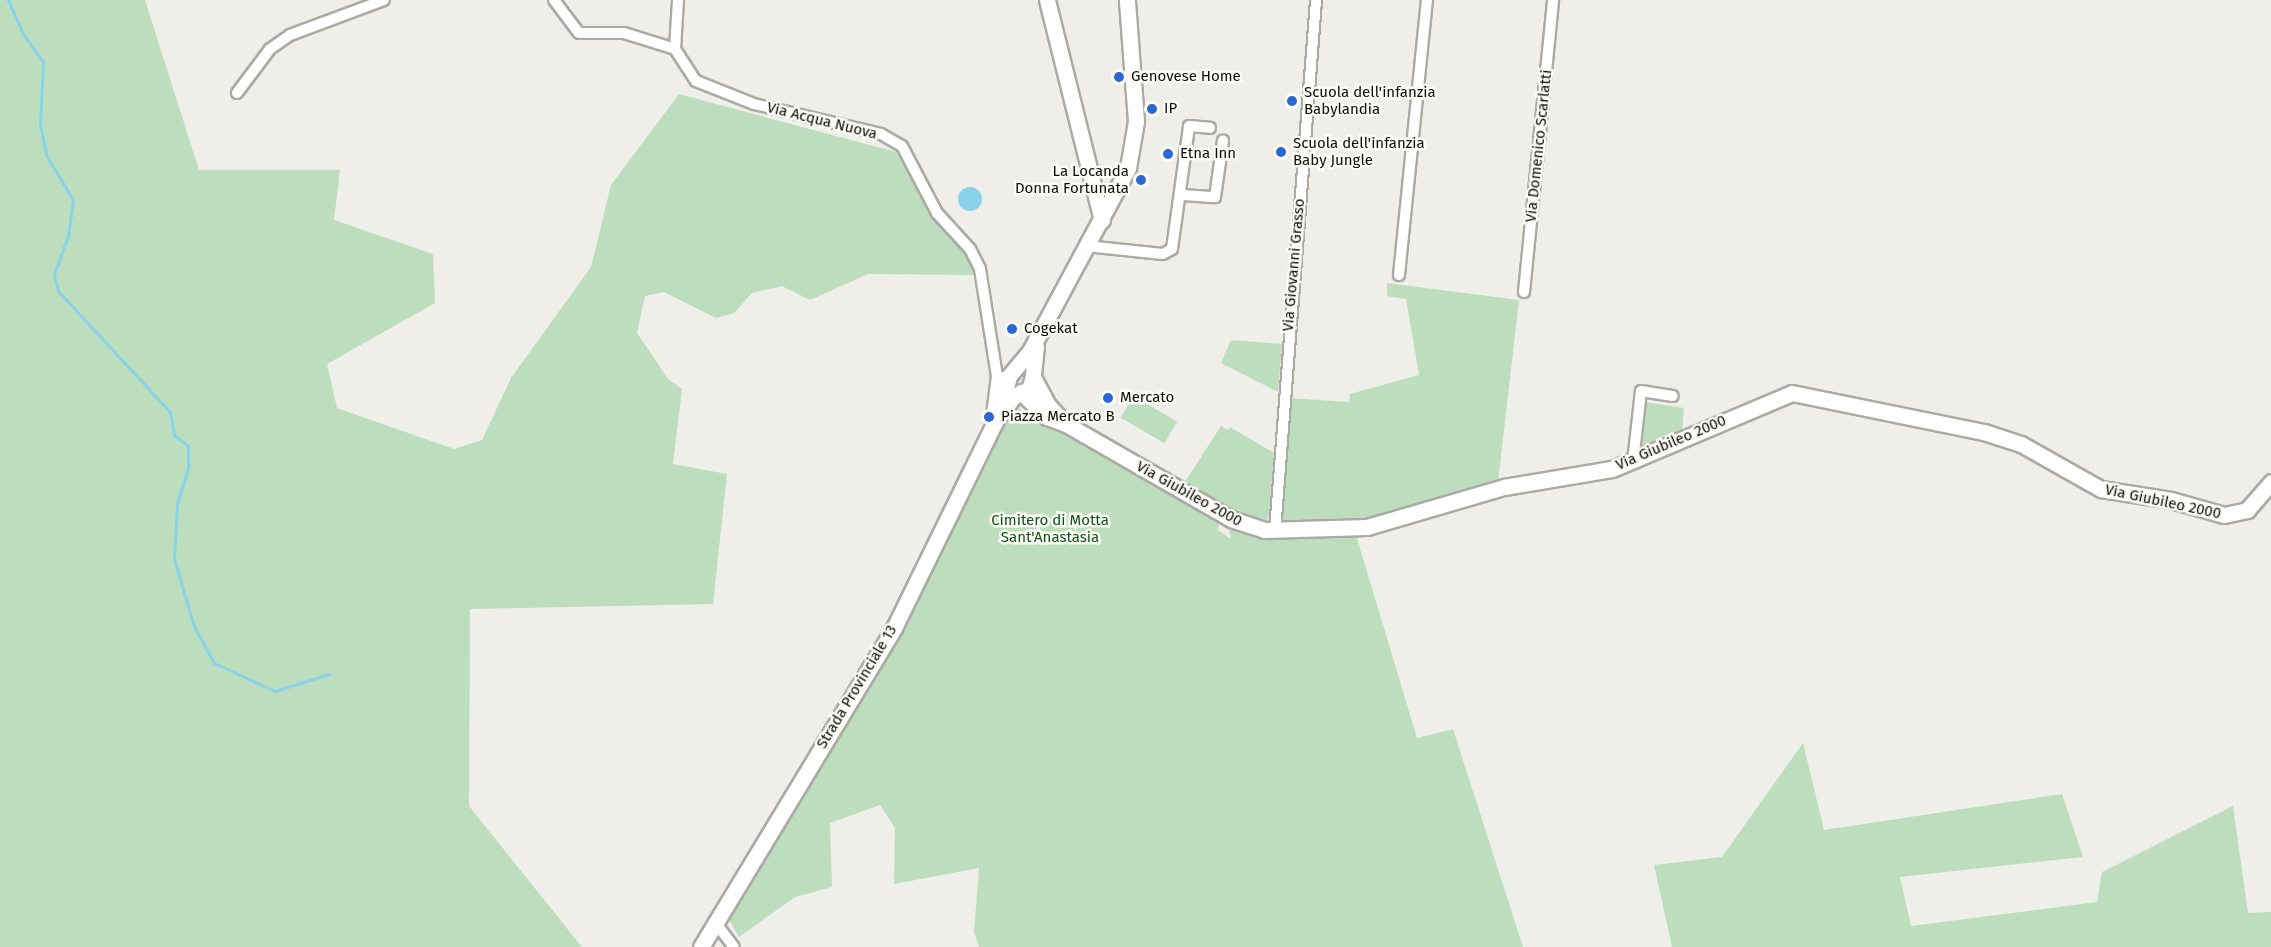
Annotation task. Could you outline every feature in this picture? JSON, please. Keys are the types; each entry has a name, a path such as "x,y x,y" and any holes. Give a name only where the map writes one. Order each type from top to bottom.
{"street":[{"path":"237,93 270,49 290,35 384,0"},
{"path":"554,0 579,33 624,33 675,49 678,0"},
{"path":"1047,0 1102,220"},
{"path":"1039,334 1032,386 1012,382 1102,220 1128,168 1136,133 1127,0"},
{"name":"Via Giovanni Grasso","path":"1275,531 1316,0"},
{"path":"1399,275 1427,0"},
{"name":"Via Domenico Scarlatti","path":"1524,292 1553,0"},
{"name":"Via Acqua Nuova","path":"675,49 690,75 707,86 754,104 881,134 902,146 937,213 970,249 980,269 1012,382 988,436"},
{"path":"1086,246 1163,254 1172,249 1183,195 1189,126 1210,128"},
{"path":"1183,195 1215,197 1223,141"},
{"path":"1033,376 1048,405 1066,424"},
{"name":"Via Giubileo 2000","path":"1012,382 1047,417 1066,424 1231,519 1275,531 1367,527 1504,487 1633,462 1792,393 1984,432 2021,444 2101,489 2171,500 2224,515 2247,510 2271,483"},
{"name":"Strada Provinciale 13","path":"701,947 894,628 997,418 1012,382"},
{"path":"1633,462 1641,391 1673,396"},
{"path":"715,922 734,947"}],"green space":[{"path":"0,0 145,0 199,170 340,170 334,220 433,254 435,303 327,364 337,408 454,449 482,440 511,378 591,267 611,185 679,94 896,152 935,217 966,253 975,275 868,274 810,300 782,286 752,293 734,313 716,318 664,292 645,296 637,333 668,379 682,389 673,464 727,474 713,604 470,609 469,806 582,947 0,947"},
{"path":"1387,283 1519,300 1498,482 1376,521 1281,522 1289,398 1349,402 1350,394 1419,375 1406,299 1387,296"},
{"path":"1231,340 1282,344 1278,392 1221,363"},
{"path":"1133,396 1177,422 1165,443 1120,418"},
{"path":"1645,402 1684,408 1682,432 1642,452"},
{"name":"Cimitero di Motta Sant'Anastasia","path":"1011,404 1166,489 1219,524 1218,530 1231,539 1228,526 1277,539 1356,535 1417,738 1453,729 1523,947 979,947 974,932 979,868 894,884 895,828 880,805 830,823 832,887 795,897 739,937 728,918 896,636"},
{"path":"1221,426 1228,430 1230,427 1274,453 1269,516 1265,525 1234,515 1183,485"},
{"path":"1803,743 1824,830 2062,794 2083,857 1900,877 1911,926 2097,902 2102,872 2233,806 2248,913 2271,912 2271,947 1672,947 1654,865 1722,857"}],"water":[{"path":"970,187 975,188 981,194 981,204 975,210 970,211 965,210 959,204 958,199 959,194 965,188"}],"waterway":[{"path":"8,0 23,34 43,62 40,123 46,155 73,200 68,236 54,274 58,291 170,412 174,435 188,446 188,468 177,504 174,559 194,626 214,663 275,691 329,674"}],"place":[{"name":"Genovese Home","path":"1119,77"},
{"name":"Scuola dell'infanzia Babylandia","path":"1292,101"},
{"name":"IP","path":"1152,109"},
{"name":"Scuola dell'infanzia Baby Jungle","path":"1281,152"},
{"name":"Etna Inn","path":"1168,154"},
{"name":"La Locanda Donna Fortunata","path":"1141,180"},
{"name":"Cogekat","path":"1012,329"},
{"name":"Mercato","path":"1108,398"},
{"name":"Piazza Mercato B","path":"989,417"}]}
